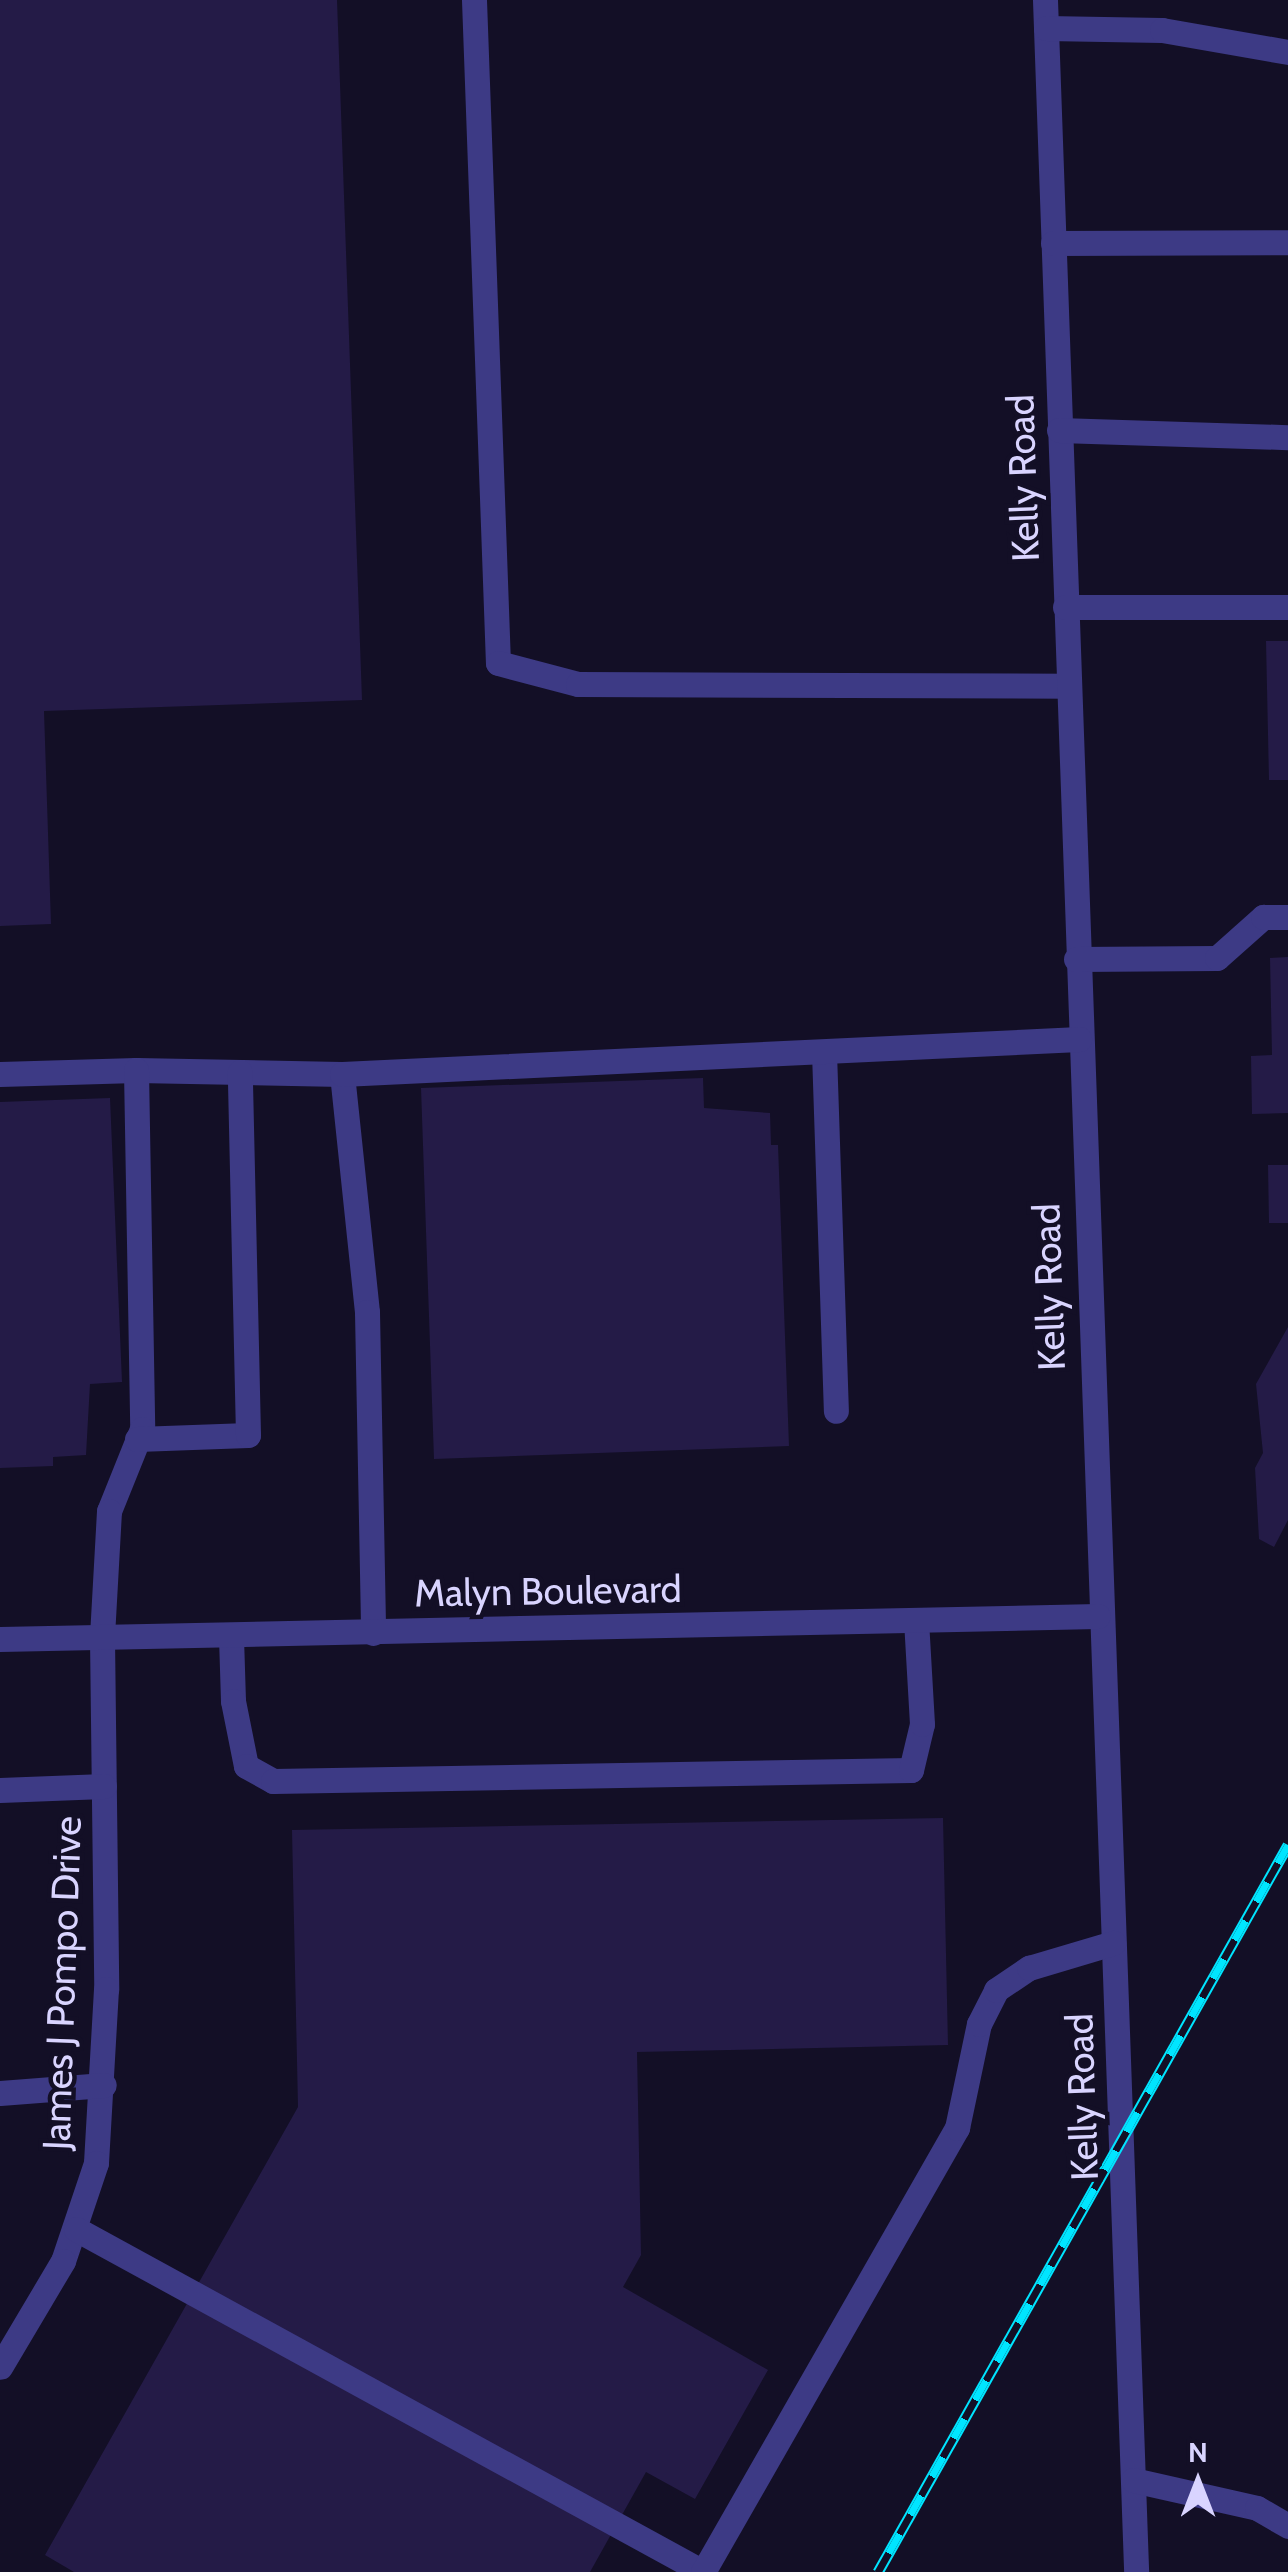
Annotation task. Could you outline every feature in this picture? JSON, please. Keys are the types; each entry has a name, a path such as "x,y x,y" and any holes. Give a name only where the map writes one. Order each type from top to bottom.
{"street":[{"path":"474,0 498,663 578,684 1068,686"},
{"name":"Kelly Road","path":"1045,0 1098,1616 1136,2572"},
{"path":"1046,28 1162,30 1288,52"},
{"path":"1053,243 1288,242"},
{"path":"1059,430 1288,437"},
{"path":"1065,607 1288,606"},
{"path":"1076,959 1217,958 1262,917 1288,916"},
{"path":"0,1074 136,1070 342,1074 1079,1039"},
{"path":"824,1052 836,1411"},
{"path":"136,1070 137,1439 248,1435 240,1072"},
{"path":"342,1074 367,1312 374,1633"},
{"name":"James J Pompo Drive","path":"0,2367 76,2229 96,2164 104,2084 102,1638 109,1511 137,1439"},
{"name":"Malyn Boulevard","path":"0,1639 1098,1616"},
{"path":"231,1636 233,1701 246,1766 273,1781 912,1770 920,1748 916,1620"},
{"path":"0,1790 104,1786"},
{"path":"76,2229 703,2572 957,2128 980,2024 996,1990 1029,1968 1112,1943"},
{"path":"0,2093 104,2084"},
{"path":"1133,2480 1257,2508 1288,2526"}],"building":[{"path":"0,0 337,0 362,700 44,711 51,924 0,926"},
{"path":"1266,641 1288,641 1288,780 1269,780"},
{"path":"1288,957 1288,1113 1252,1114 1251,1056 1272,1055 1270,958"},
{"path":"703,1078 704,1108 770,1113 771,1145 778,1145 789,1446 434,1459 421,1088"},
{"path":"110,1098 122,1382 90,1384 86,1455 53,1457 53,1466 0,1468 0,1102"},
{"path":"1268,1165 1288,1165 1288,1223 1269,1223"},
{"path":"1288,1327 1288,1520 1274,1547 1259,1539 1255,1468 1263,1453 1256,1384"},
{"path":"943,1818 948,2045 637,2052 641,2255 623,2287 768,2370 695,2499 646,2472 590,2572 74,2572 45,2555 298,2107 292,1830"}],"railway":[{"path":"878,2572 1288,1845"}]}
